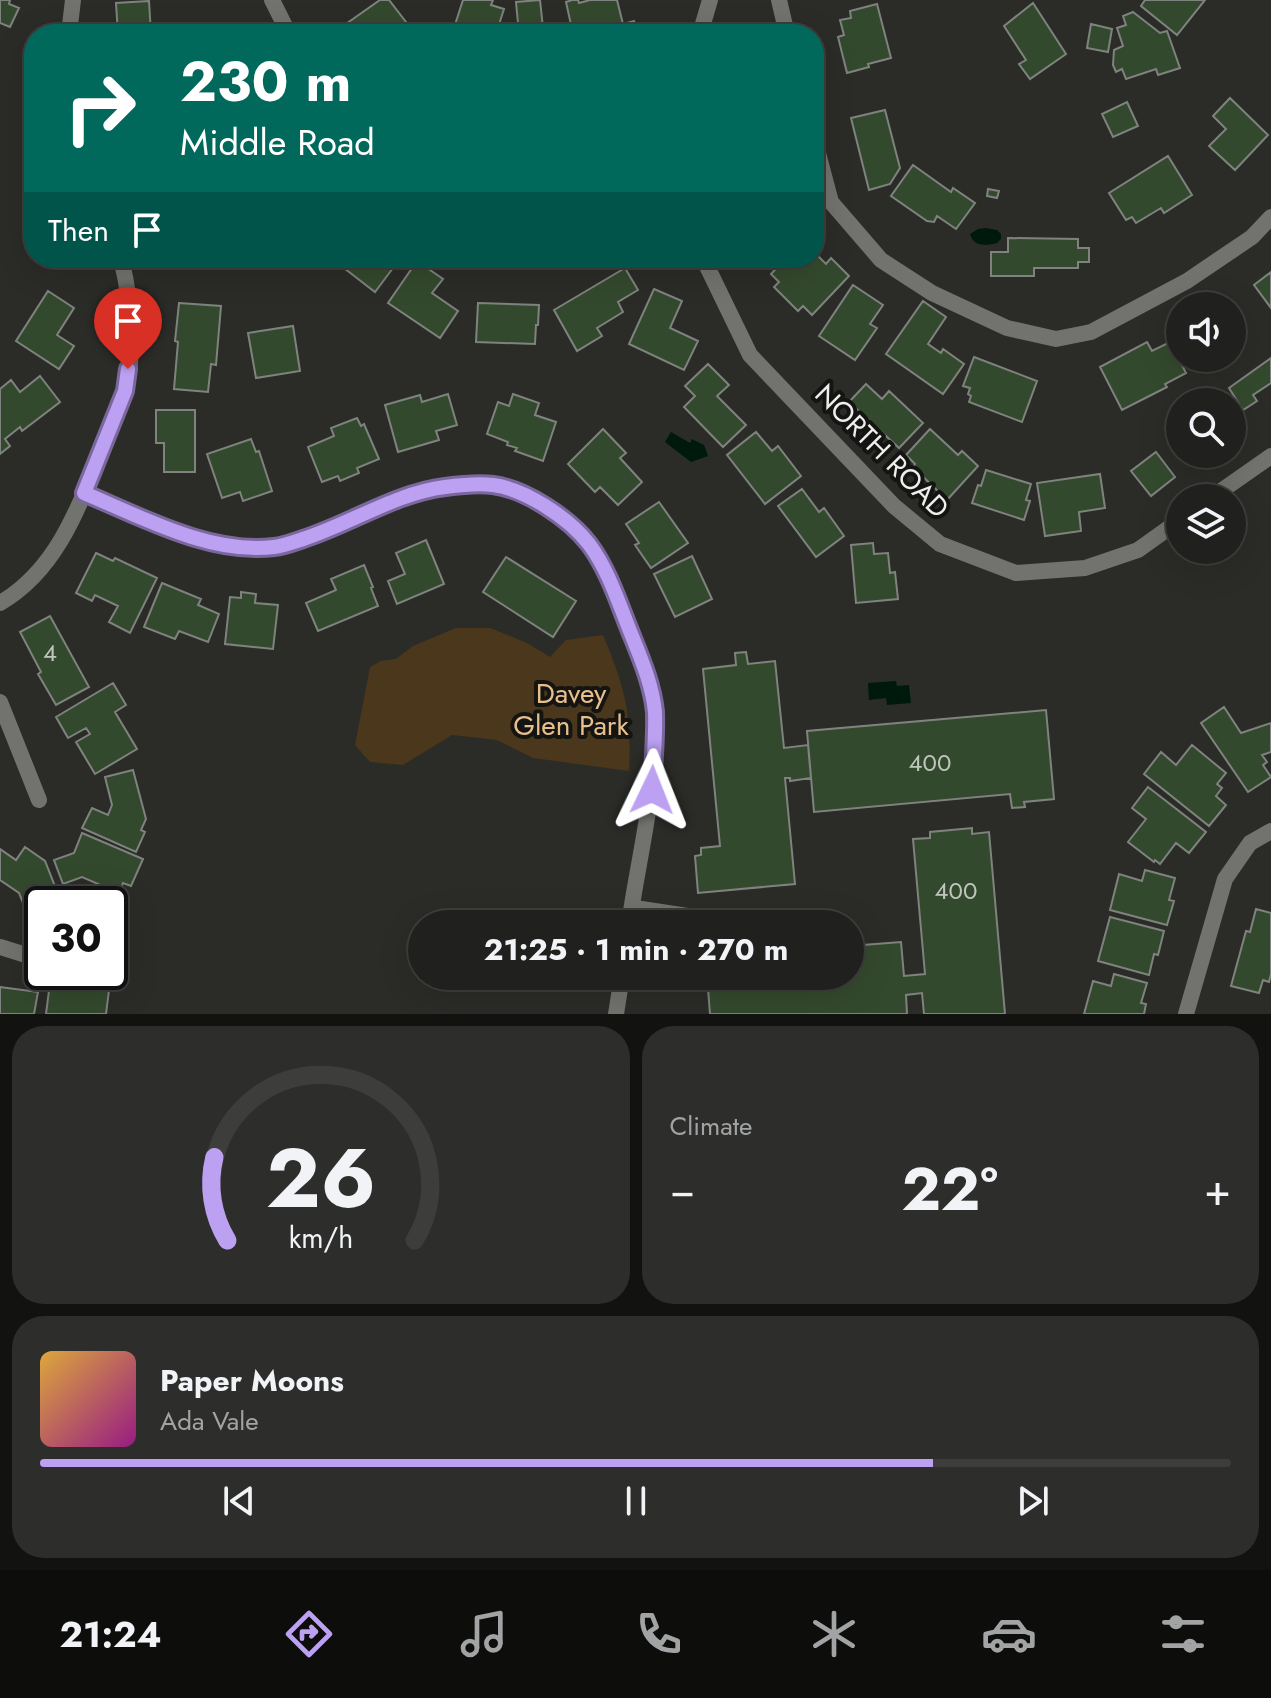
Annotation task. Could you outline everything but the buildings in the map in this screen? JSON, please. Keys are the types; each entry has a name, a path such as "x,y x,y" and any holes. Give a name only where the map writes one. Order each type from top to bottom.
{"street":[{"path":"70,24 73,0"},
{"path":"272,0 284,24"},
{"path":"703,24 710,0"},
{"path":"779,0 785,24"},
{"path":"824,176 831,202 881,260 932,293 1007,328 1056,339 1091,332 1187,281 1252,237 1271,217"},
{"path":"0,603 26,585 48,561 68,528 125,391 131,347 130,307 123,268"},
{"name":"NORTH ROAD","path":"708,268 750,355 894,506 940,544 1016,573 1085,568 1138,550 1166,530"},
{"path":"1231,484 1271,456"},
{"path":"84,493 181,534 247,548 276,547 321,533 412,495 442,487 494,485 526,496 565,519 589,544 610,582 652,692 655,713 652,790 631,910"},
{"path":"0,702 39,800"},
{"path":"1190,1013 1225,879 1250,843 1271,831"},
{"path":"0,947 24,954"},
{"path":"616,1014 620,990"}],"lane":[{"path":"632,905 665,910"}],"green space":[{"name":"Davey Glen Park","path":"456,628 490,628 527,643 550,657 566,640 603,635 617,670 628,717 629,771 533,758 497,740 452,735 403,765 370,762 355,745 370,667 381,661 396,659 413,646"}],"shaded area":[{"path":"986,228 1001,234 997,243 989,245 974,241 970,234"},
{"path":"671,432 690,443 692,439 704,445 708,456 691,462 665,442"},
{"path":"896,681 897,686 909,685 911,703 887,705 886,698 869,700 868,683"}],"route":[{"path":"128,369 125,391 84,493 181,534 247,548 276,547 321,533 412,495 442,487 466,485 494,485 526,496 565,519 589,544 610,582 646,672 655,713 652,790"}]}
